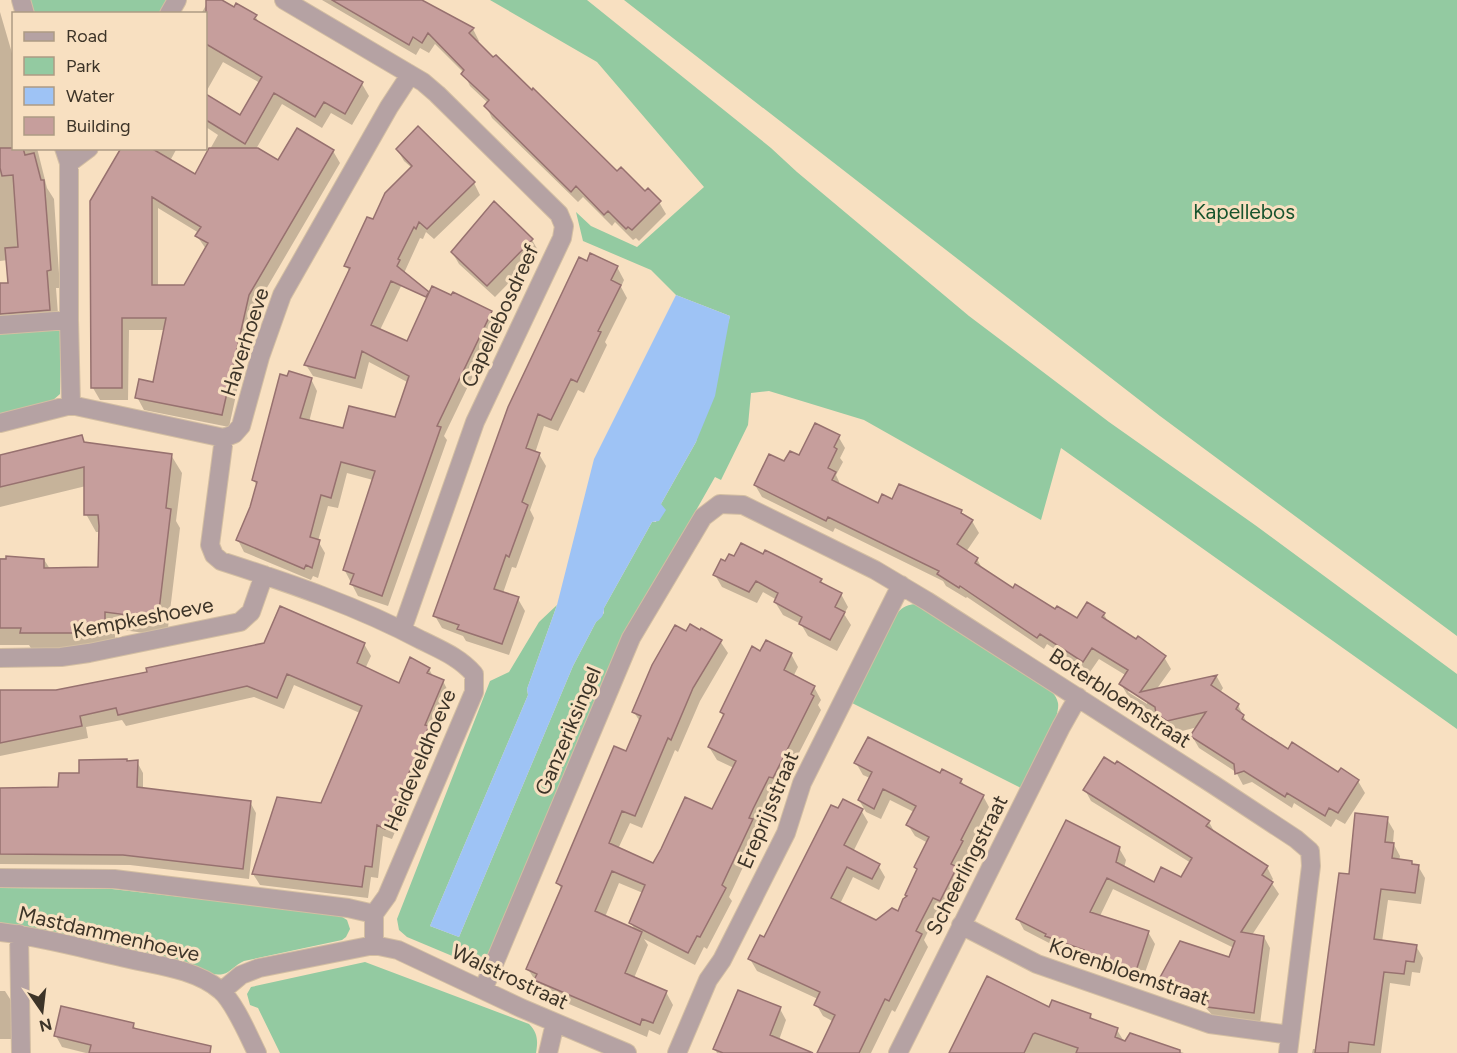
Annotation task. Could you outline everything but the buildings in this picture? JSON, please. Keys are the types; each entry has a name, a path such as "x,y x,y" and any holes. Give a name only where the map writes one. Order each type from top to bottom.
{"street":[{"name":"Capellebosdreef","path":"284,0 411,75 438,94 559,214 564,226 562,238 475,422 402,630"},
{"name":"Haverhoeve","path":"224,438 234,434 241,426 260,357 282,295 389,107 411,75"},
{"path":"71,405 66,156 83,150"},
{"path":"0,325 69,320"},
{"path":"0,423 71,405 224,438 210,545 214,555 220,561 264,575"},
{"name":"Boterbloemstraat","path":"720,504 743,505 901,585 1296,838 1310,851 1311,866 1289,1044"},
{"name":"Ganzeriksingel","path":"483,990 631,638 703,517 720,504"},
{"name":"Heideveldhoeve","path":"264,575 288,582 402,630 462,661 474,674 474,692 387,896 374,914"},
{"name":"Kempkeshoeve","path":"0,658 51,658 89,653 240,622 250,612 264,575"},
{"name":"Ereprijsstraat","path":"677,1053 708,980 722,960 786,833 802,783 901,585"},
{"name":"Scheerlingstraat","path":"898,1053 1078,697"},
{"name":"Mastdammenhoeve","path":"0,878 114,879 315,903 374,914"},
{"path":"257,1053 244,1026 222,991 241,975 259,968 375,945 374,914"},
{"name":"Korenbloemstraat","path":"962,925 1036,964 1200,1021 1289,1044"},
{"name":"Mastdammenhoeve","path":"0,932 19,934 188,973 222,991"},
{"path":"19,934 21,1053"},
{"name":"Walstrostraat","path":"375,945 398,950 555,1023 627,1053"},
{"path":"548,1053 555,1023"}],"green space":[{"path":"30,0 168,0 160,12 34,12"},
{"path":"490,0 587,0 771,148 969,316 1109,422 1255,525 1457,674 1457,729 1061,448 1041,520 864,420 769,391 751,393 748,425 721,480 715,477 628,630 488,957 484,962 478,960 469,963 407,937 399,930 397,919 490,681 509,672 539,622 557,605 527,689 528,695 430,926 459,937 573,666 652,522 656,522 661,504 696,442 730,316 676,295 651,270 583,241 576,212 591,226 637,247 704,187 597,62"},
{"name":"Kapellebos","path":"624,0 1457,0 1457,636 1160,416"},
{"path":"61,326 60,394 52,401 0,414 0,330"},
{"path":"915,604 1044,685 1056,697 1058,711 1055,721 1021,788 852,703 895,616 903,607"},
{"path":"0,888 112,889 339,915 347,920 350,929 342,940 244,961 219,975 191,964 0,923"},
{"path":"365,962 529,1024 537,1037 536,1053 280,1053 258,1008 250,1005 247,994 251,987"}],"water":[{"path":"676,295 730,316 715,396 696,442 661,504 666,510 659,521 652,522 573,666 459,937 430,926 528,695 527,689 557,605 594,459"}]}
